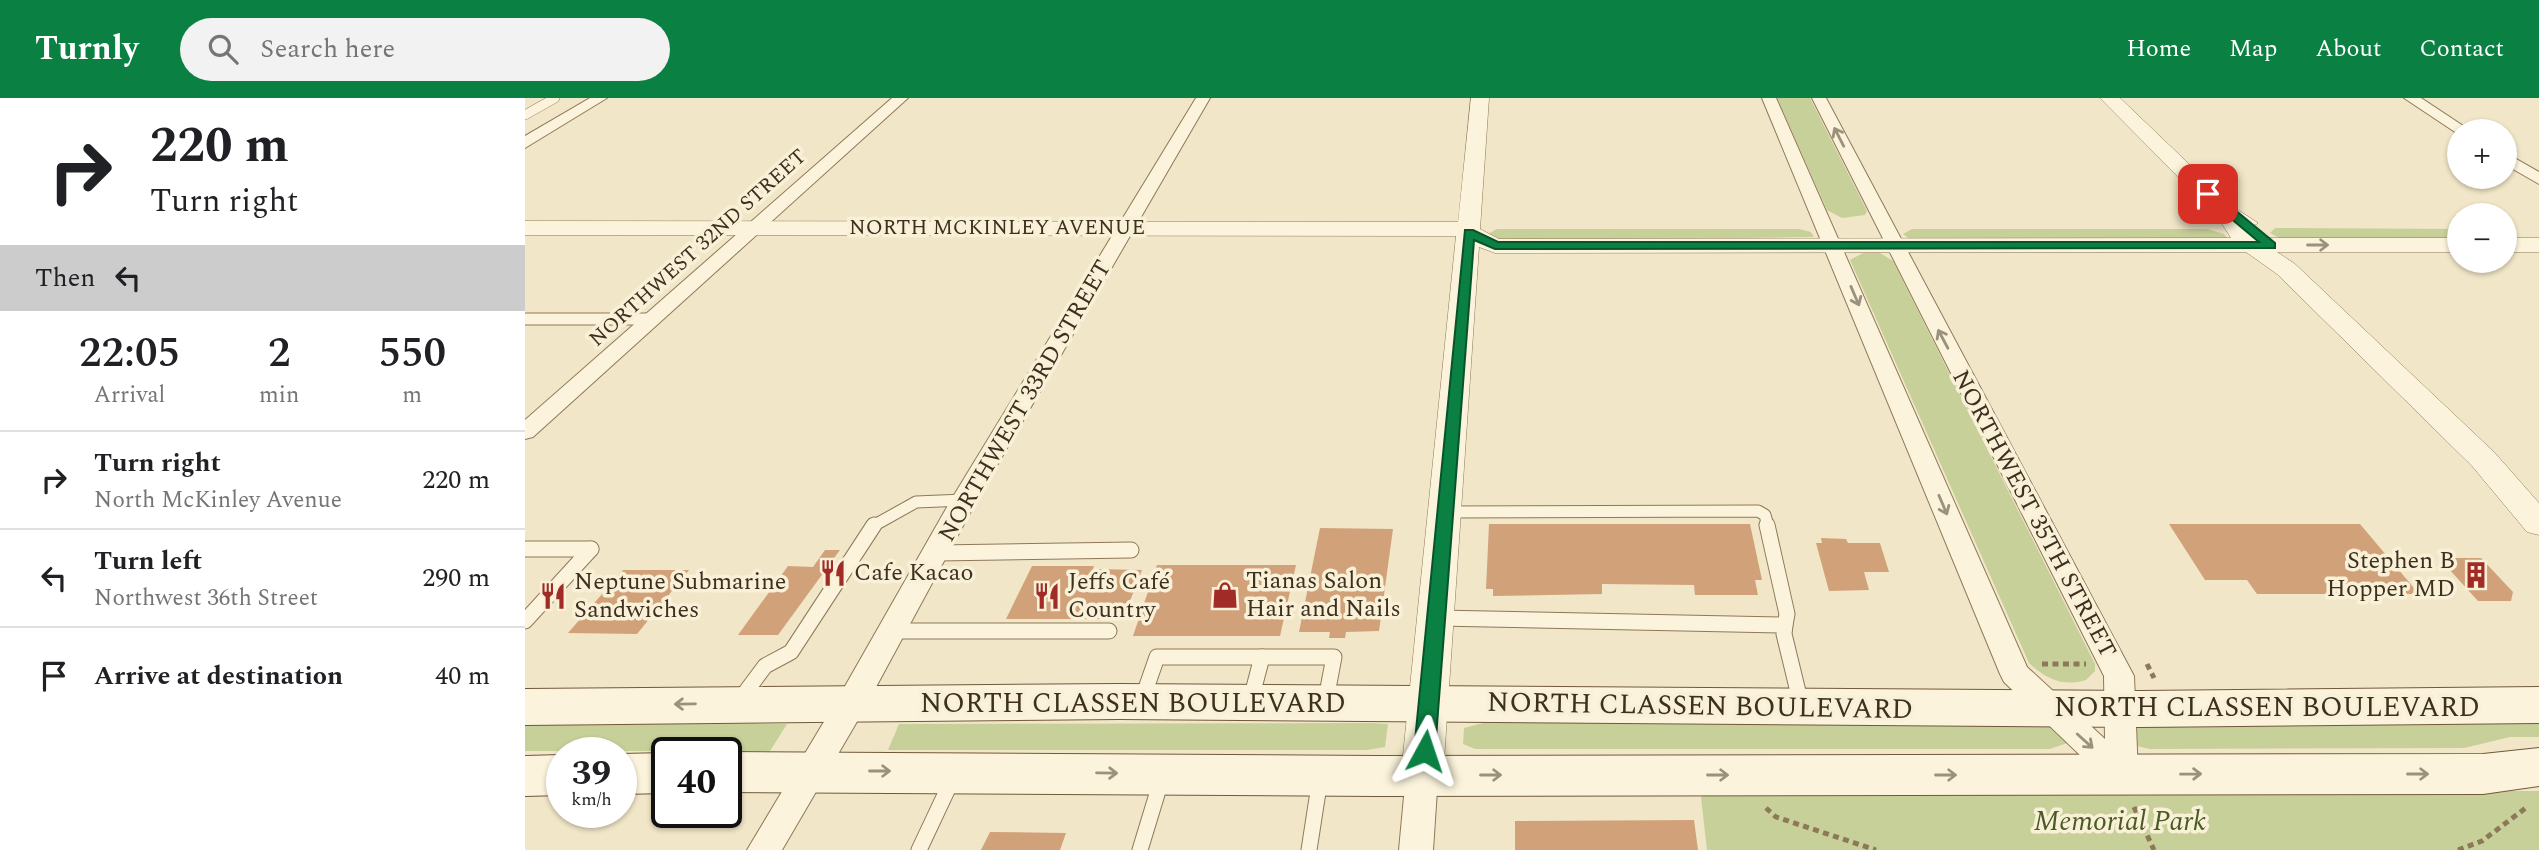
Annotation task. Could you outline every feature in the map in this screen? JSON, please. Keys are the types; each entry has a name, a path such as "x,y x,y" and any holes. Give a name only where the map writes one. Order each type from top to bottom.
{"main road":[{"name":"NORTH CLASSEN BOULEVARD","path":"525,707 738,703 1429,703 1803,708 2539,705"},
{"path":"742,772 1422,775 2128,791 2483,774 2533,787"},
{"path":"525,776 546,775"}],"street":[{"path":"525,143 600,98"},
{"name":"NORTHWEST 32ND STREET","path":"525,432 901,98"},
{"name":"NORTHWEST 33RD STREET","path":"764,850 851,704 964,500 1203,98"},
{"path":"1416,850 1480,98"},
{"path":"1769,98 2015,674 2128,791"},
{"name":"NORTHWEST 35TH STREET","path":"1819,98 2119,676 2119,708 2128,791"},
{"path":"2109,98 2483,459 2539,524"},
{"path":"2411,98 2447,121"},
{"path":"2517,165 2539,179"},
{"name":"NORTH MCKINLEY AVENUE","path":"525,228 1452,228 1469,232 1495,246 1830,236 2246,231 2447,225"},
{"path":"2517,225 2539,225"},
{"name":"NORTH MCKINLEY AVENUE","path":"2246,231 2447,244"},
{"path":"2517,245 2539,245"},
{"path":"2483,459 2539,501"}],"lane":[{"path":"525,115 555,98"},
{"path":"525,319 652,319"},
{"path":"738,703 765,666 791,652 876,522 916,502 964,500"},
{"path":"1445,512 1758,511 1765,515 1787,614 1784,634 1803,708"},
{"path":"525,549 590,550 525,621"},
{"path":"937,553 1131,550"},
{"path":"1436,618 1785,625"},
{"path":"892,631 1109,631"},
{"path":"1141,703 1157,657 1334,657 1326,703"},
{"path":"1251,703 1262,657"},
{"path":"919,850 956,772"},
{"path":"1140,850 1163,774"},
{"path":"1310,850 1321,775"}],"path":[{"path":"2033,664 2093,664"},
{"path":"2147,664 2154,678"},
{"path":"2458,850 2482,841 2533,787"},
{"path":"2128,791 2154,850"},
{"path":"1765,808 1776,817 1876,850"}],"green space":[{"path":"1777,98 1810,98 1867,211 1865,215 1842,218 1827,210"},
{"path":"2275,228 2447,229 2447,240 2281,239 2270,233"},
{"path":"1497,229 1799,229 1811,232 1814,237 1497,242 1486,235"},
{"path":"1912,229 2207,229 2224,234 2227,238 1911,240 1903,234"},
{"path":"1865,252 1880,253 1893,261 2095,664 2095,671 2086,680 2070,683 2055,680 2029,663 1850,260"},
{"path":"2539,721 2539,737 2510,737 2464,748 2150,749 2136,746 2129,725"},
{"path":"525,723 787,724 770,751 742,751 742,737 651,737 651,751 637,751 637,737 546,737 546,751 525,751"},
{"path":"1483,723 2049,723 2070,742 2050,749 1475,749 1463,744 1464,728"},
{"path":"899,724 1388,724 1385,747 1367,750 888,750"},
{"name":"Memorial Park","path":"2539,791 2539,850 1707,850 1701,797 1709,792"}],"building":[{"path":"1489,524 1750,524 1762,580 1755,580 1758,595 1695,595 1694,585 1602,584 1602,594 1493,596 1493,589 1486,589"},
{"path":"2169,524 2360,524 2419,594 2257,594 2247,580 2205,580"},
{"path":"1320,528 1393,529 1379,631 1346,632 1345,638 1329,638 1330,632 1299,632"},
{"path":"1821,538 1846,539 1848,543 1880,543 1889,572 1864,572 1869,590 1829,591 1816,543 1822,543"},
{"path":"825,550 840,550 778,635 738,635 788,566 813,567"},
{"name":"Stephen B Hopper MD","path":"2439,558 2481,558 2513,592 2511,601 2478,601"},
{"path":"1157,565 1296,565 1280,636 1133,636"},
{"path":"1032,566 1094,566 1093,569 1142,570 1128,606 1108,606 1103,619 1006,619"},
{"path":"623,570 689,570 637,634 568,633"},
{"path":"1694,820 1698,850 1515,850 1515,821"},
{"path":"990,832 1066,833 1060,850 981,850"}],"place":[{"name":"Cafe Kacao","path":"833,573"},
{"name":"Stephen B Hopper MD","path":"2476,575"},
{"name":"Tianas Salon Hair and Nails","path":"1225,595"},
{"name":"Neptune Submarine Sandwiches","path":"553,596"},
{"name":"Jeffs Café Country","path":"1047,596"}],"route":[{"path":"1425,751 1469,232 1495,246 2271,245 2249,225 2227,213 2208,194"}]}
